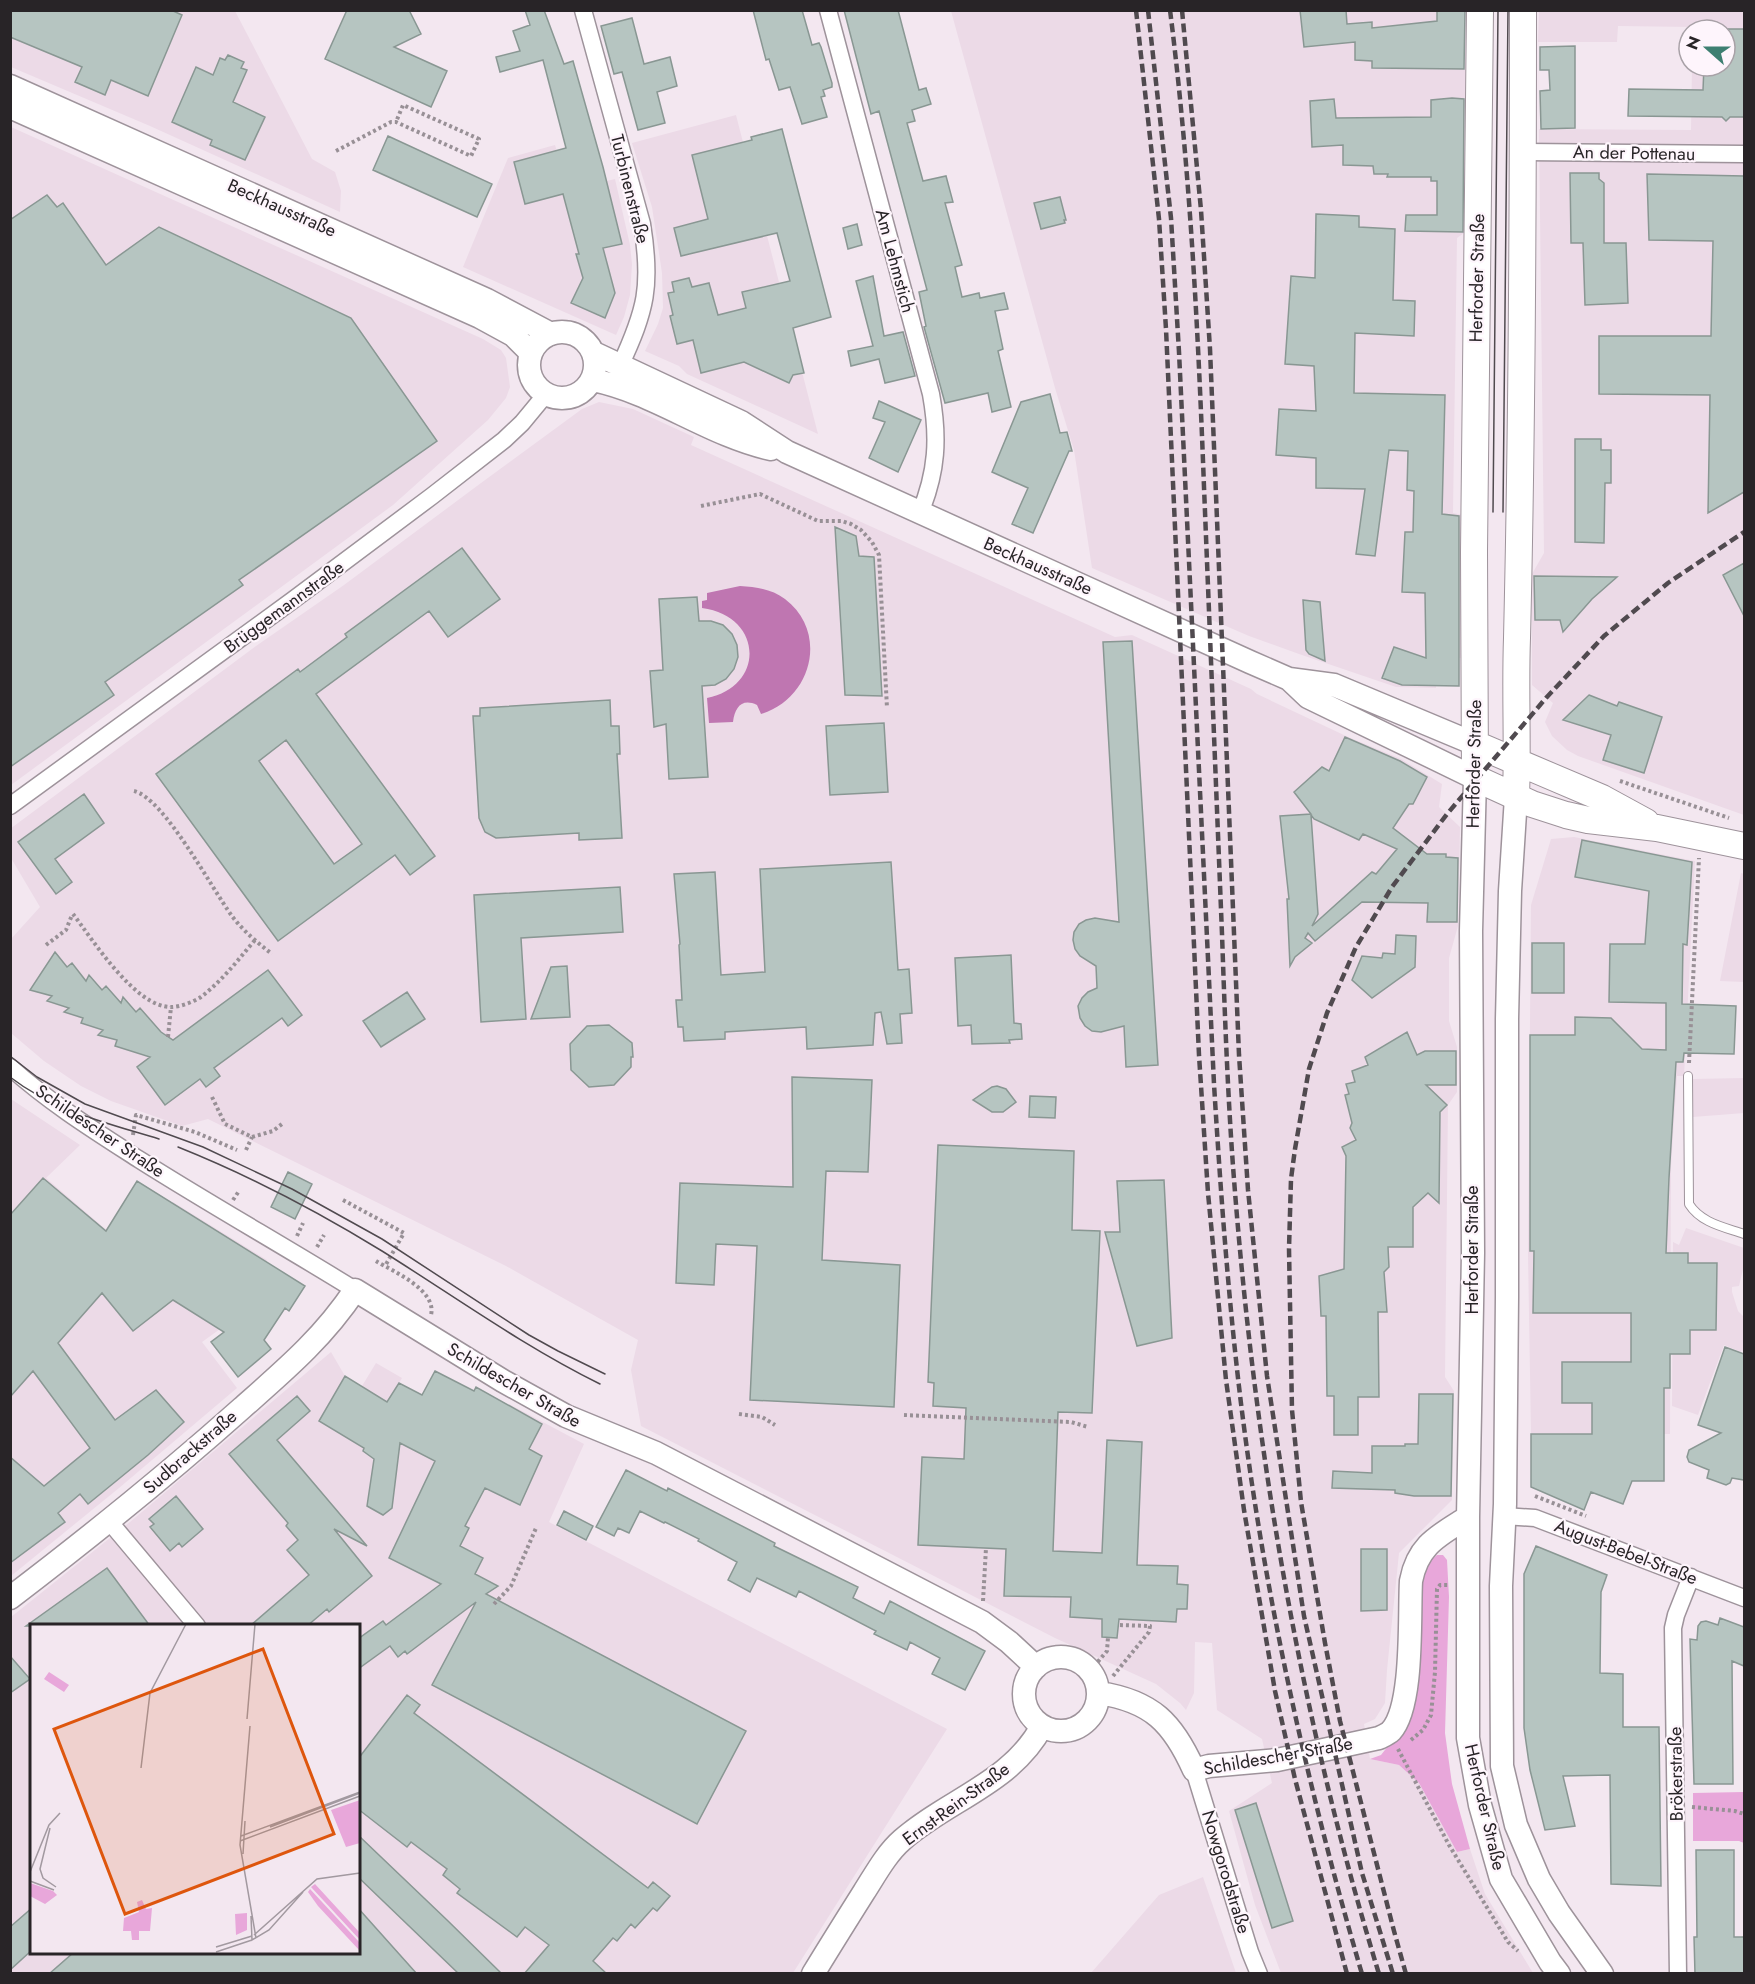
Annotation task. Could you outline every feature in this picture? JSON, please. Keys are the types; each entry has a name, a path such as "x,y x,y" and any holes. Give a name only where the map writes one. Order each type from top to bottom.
{"main road":[{"name":"Herforder Straße","path":"1475,778 1474,552 1480,10"},
{"name":"Herforder Straße","path":"1516,797 1518,762 1515,698 1520,510 1523,10"},
{"name":"Beckhausstraße","path":"1475,744 1602,798 1657,828"},
{"path":"1475,778 1547,810 1588,820 1657,828 1744,846"}],"street":[{"name":"Turbinenstraße","path":"583,10 642,224 646,247 648,270 646,295 641,317 620,366"},
{"name":"Am Lehmstich","path":"828,10 931,394 936,440 935,460 920,513"},
{"name":"Beckhausstraße","path":"10,86 487,300 551,334"},
{"name":"Beckhausstraße","path":"10,107 485,320 513,334 531,353"},
{"name":"An der Pottenau","path":"1523,152 1744,154"},
{"path":"567,332 577,335 586,341 594,353 596,370 593,380 578,395 557,398 546,394 532,378 529,363 531,353 540,340 551,334 567,332"},
{"name":"Beckhausstraße","path":"594,353 741,422 787,452 1288,679 1334,685 1475,744"},
{"name":"Beckhausstraße","path":"593,380 637,392 734,438 787,452"},
{"name":"Brüggemannstraße","path":"10,806 432,496 504,440 522,423 546,394"},
{"name":"Beckhausstraße","path":"1288,679 1308,697 1475,778"},
{"name":"Herforder Straße","path":"1475,778 1471,931 1473,1252 1468,1517 1468,1738 1480,1805 1501,1879 1559,1974"},
{"name":"Herforder Straße","path":"1516,797 1508,966 1504,1516 1501,1597 1502,1766 1516,1825 1539,1879 1559,1913 1602,1974"},
{"name":"Schildescher Straße","path":"10,1067 75,1118 202,1199 503,1381 573,1419 656,1453 982,1622 1014,1646 1036,1667"},
{"path":"1473,1252 1484,1266 1489,1290 1494,1295 1506,1297"},
{"name":"Sudbrackstraße","path":"10,1598 109,1521 217,1430 313,1344 355,1290"},
{"path":"1468,1517 1504,1516"},
{"name":"August-Bebel-Straße","path":"1504,1516 1535,1518 1744,1598"},
{"name":"Schildescher Straße","path":"1099,1694 1139,1705 1157,1716 1175,1734 1194,1770 1209,1766 1277,1760 1379,1738 1390,1731 1401,1710 1407,1684 1413,1568 1430,1541 1468,1517"},
{"path":"109,1521 195,1624"},
{"name":"Brökerstraße","path":"1678,1974 1673,1629 1690,1577"},
{"path":"1054,1658 1064,1658 1074,1660 1090,1671 1096,1680 1099,1694 1091,1716 1081,1726 1068,1731 1054,1731 1042,1726 1032,1717 1026,1705 1024,1691 1028,1678 1036,1667 1054,1658"},
{"name":"Ernst-Rein-Straße","path":"813,1974 879,1869 900,1841 933,1816 994,1779 1027,1748 1042,1726"},
{"name":"Nowgorodstraße","path":"1194,1770 1250,1952 1259,1974"}],"lane":[{"path":"1688,1076 1689,1204 1694,1213 1705,1220 1744,1234"}],"path":[{"path":"336,152 379,128 396,122 471,156 478,139 404,105 396,122"},
{"path":"701,506 760,494 818,521 842,521 861,530 879,555 887,708"},
{"path":"1615,779 1733,819"},
{"path":"134,791 141,792 148,797 166,818 234,919 272,954"},
{"path":"1688,1076 1701,837"},
{"path":"46,945 66,930 73,914 131,985 145,998 159,1005 171,1007 199,998 224,977 255,940"},
{"path":"168,1037 171,1007"},
{"path":"212,1097 225,1124 252,1137 273,1131 282,1124"},
{"path":"136,1114 195,1132 237,1150"},
{"path":"246,1150 252,1137"},
{"path":"344,1200 404,1233 385,1266"},
{"path":"376,1261 420,1288 430,1301 431,1318 422,1332"},
{"path":"740,1414 762,1417 775,1425"},
{"path":"904,1415 1071,1422 1088,1427"},
{"path":"495,1604 511,1586 536,1528"},
{"path":"984,1586 986,1548"},
{"path":"1099,1694 1149,1632 1150,1626 1118,1625"},
{"path":"1090,1671 1107,1651 1108,1638"},
{"path":"1398,1750 1449,1845 1508,1942 1524,1958"},
{"path":"1676,1805 1744,1814"}],"shaded area":[{"path":"10,11 235,11 312,159 335,172 341,191 340,212 150,126 11,67"},
{"path":"951,11 1466,11 1464,233 1457,238 1453,513 1463,515 1461,658 1436,658 1436,688 1396,687 1299,654 1249,636 1092,568 1074,450"},
{"path":"1539,11 1744,11 1744,815 1578,756 1567,750 1552,736 1545,722 1553,703 1532,685 1532,574 1544,553 1539,129 1691,130 1692,78 1737,78 1737,18 1677,18 1677,27 1618,26 1617,42 1538,42"},
{"path":"736,115 818,434 687,374 679,366 645,351 663,308 662,273 652,207 632,143"},
{"path":"11,127 483,339 501,350 506,358 510,387 506,398 488,420 393,505 11,785"},
{"path":"555,145 568,190 615,179 632,264 630,295 616,335 463,267 508,158"},
{"path":"599,402 633,409 694,437 691,445 1115,637 1132,635 1251,689 1257,694 1346,736 1401,759 1442,784 1439,807 1460,827 1458,926 1449,958 1449,1021 1457,1047 1457,1092 1448,1105 1445,1377 1454,1391 1452,1500 1399,1553 1385,1703 1375,1719 1364,1724 1370,1759 1399,1765 1419,1783 1457,1852 1470,1849 1485,1894 1533,1973 1281,1973 1255,1905 1229,1811 1272,1783 1262,1739 1217,1710 1212,1643 1195,1642 1194,1693 1186,1710 1156,1684 1055,1638 641,1426 631,1370 638,1340 506,1266 208,1119 182,1126 111,1101 81,1086 44,1061 11,1033 11,939 40,907 11,858 10,829 256,646 344,585 582,409"},
{"path":"740,586 775,593 799,613 807,629 810,646 809,663 803,680 778,706 761,714 757,705 743,703 735,712 733,722 709,723 707,698 726,691 740,680 747,666 750,652 746,637 737,624 722,614 702,608 702,601 707,600 707,593"},
{"path":"1574,837 1695,861 1684,1076 1677,1076 1671,1166 1670,1434 1531,1433 1528,1254 1531,905 1551,839"},
{"path":"1741,873 1744,874 1744,982 1720,981"},
{"path":"1744,1078 1744,1113 1693,1117 1692,1079"},
{"path":"11,1099 80,1145 46,1178 138,1257 173,1202 267,1260 227,1324 202,1342 237,1388 11,1576"},
{"path":"1686,1228 1744,1248 1744,1265 1739,1286 1732,1287 1732,1292 1738,1311 1744,1317 1744,1351 1741,1350 1741,1352 1724,1345 1698,1415 1672,1406 1673,1242 1679,1245"},
{"path":"331,1352 345,1376 362,1386 376,1363 402,1378 399,1383 421,1395 480,1454 509,1404 584,1444 549,1522 947,1729 793,1973 11,1974 11,1617 130,1522"},
{"path":"1437,1555 1443,1555 1447,1560 1449,1597 1445,1733 1452,1784 1470,1849 1457,1852 1419,1783 1399,1765 1370,1759 1381,1755 1392,1741 1419,1585 1429,1562"},
{"path":"1744,1792 1744,1843 1739,1841 1693,1841 1693,1793"},
{"path":"1203,1877 1236,1973 1091,1973 1159,1895"}],"building":[{"path":"10,10 171,10 182,15 148,96 111,80 105,95 75,82 82,67 10,37"},
{"path":"347,10 409,10 421,34 394,47 447,71 431,107 325,59"},
{"path":"525,10 544,10 564,64 573,61 603,167 622,244 603,248 615,293 605,318 571,303 583,278 563,194 525,204 514,162 566,148 543,60 500,72 496,57 520,51 513,31 530,25"},
{"path":"753,10 802,10 812,45 819,43 832,83 832,87 823,90 825,96 821,97 827,117 802,124 790,87 779,90 769,59 766,60"},
{"path":"844,10 898,10 919,90 926,88 931,104 912,110 915,121 907,123 923,181 946,176 953,202 945,203 962,265 955,267 962,297 979,293 980,298 1004,293 1008,309 995,311 1003,349 998,351 1011,407 992,412 988,393 945,403 924,327 926,326 919,292 927,290 879,111 871,114"},
{"path":"1300,10 1346,10 1347,24 1372,22 1372,28 1437,21 1437,10 1465,10 1464,69 1372,68 1372,61 1355,60 1355,42 1304,47"},
{"path":"632,18 644,64 670,57 677,86 657,92 665,123 638,130 622,72 614,74 601,26"},
{"path":"1737,29 1744,29 1744,117 1730,117 1726,121 1722,117 1628,116 1629,89 1703,90 1704,78 1737,78"},
{"path":"1575,46 1575,128 1541,129 1540,91 1550,90 1549,70 1540,70 1540,47"},
{"path":"228,55 244,62 241,68 247,70 233,102 265,117 245,160 210,145 212,140 172,122 196,67 213,75 220,58 225,60"},
{"path":"1334,99 1336,118 1431,117 1431,100 1464,99 1463,232 1405,231 1406,215 1437,215 1437,181 1431,181 1431,177 1387,177 1388,174 1374,174 1373,166 1343,165 1343,145 1312,147 1310,101"},
{"path":"782,129 831,317 793,328 804,373 793,375 789,383 744,362 701,373 693,340 677,344 670,316 673,315 668,293 674,292 672,282 689,278 692,287 709,283 718,315 746,308 742,292 790,281 777,233 681,256 674,228 708,219 692,155 752,140 751,137"},
{"path":"388,136 492,184 477,217 373,170"},
{"path":"1570,173 1599,173 1599,179 1604,183 1604,243 1626,243 1628,303 1585,305 1583,243 1571,243"},
{"path":"1647,174 1744,176 1744,492 1708,513 1710,395 1599,394 1599,336 1711,336 1713,241 1649,240"},
{"path":"47,195 57,207 63,203 106,265 159,227 351,318 437,441 239,580 243,585 105,682 114,695 10,767 10,220"},
{"path":"1060,197 1065,223 1041,229 1034,203"},
{"path":"1316,214 1359,216 1359,227 1395,229 1393,300 1415,301 1414,336 1355,333 1354,393 1445,395 1442,514 1459,516 1459,686 1402,685 1382,678 1394,647 1426,658 1425,593 1402,592 1405,532 1413,532 1414,491 1407,490 1408,451 1389,450 1375,556 1356,554 1365,489 1316,488 1316,458 1276,455 1279,409 1316,411 1314,366 1285,364 1291,276 1315,278"},
{"path":"857,224 862,245 848,249 843,228"},
{"path":"873,276 884,336 903,332 915,376 885,383 879,359 851,366 848,351 873,346 856,281"},
{"path":"1050,394 1060,433 1067,432 1072,451 1069,451 1033,533 1012,524 1028,488 992,472 1021,402"},
{"path":"879,401 921,420 898,472 869,458 885,422 873,418"},
{"path":"1575,439 1601,439 1601,450 1611,450 1611,483 1605,483 1604,543 1575,542"},
{"path":"835,527 856,536 859,556 874,557 882,696 845,695"},
{"path":"462,548 500,599 448,637 429,611 316,694 435,856 410,875 395,855 278,941 156,774 298,669 300,672 347,637 345,634","holes":["286,740 362,844 334,864 259,761"]},
{"path":"1744,563 1744,616 1723,575"},
{"path":"1534,576 1617,577 1592,599 1563,632 1560,620 1535,620"},
{"path":"697,597 699,621 711,621 723,625 732,634 737,645 738,657 734,669 726,679 715,685 702,686 708,777 669,779 666,724 654,727 650,671 663,670 659,599"},
{"path":"1303,600 1320,602 1325,661 1309,654 1306,650"},
{"path":"1132,641 1158,1065 1126,1067 1124,1026 1101,1032 1092,1031 1080,1018 1078,1006 1082,998 1097,988 1096,966 1080,956 1073,940 1074,932 1079,924 1086,920 1095,918 1119,922 1103,642"},
{"path":"1589,695 1617,706 1619,702 1662,717 1644,773 1603,760 1611,735 1563,720"},
{"path":"610,700 611,726 619,726 620,754 617,754 622,838 579,840 579,833 496,838 485,832 479,818 473,716 480,716 480,708"},
{"path":"884,723 888,792 830,795 826,726"},
{"path":"1345,737 1400,761 1427,777 1413,804 1409,804 1393,828 1427,854 1446,854 1446,857 1458,858 1457,922 1427,922 1428,903 1362,902 1315,941 1308,933 1305,938 1312,943 1295,957 1290,966 1287,899 1289,899 1280,816 1311,814 1294,792 1322,767 1329,771","holes":["1311,815 1314,819 1359,840 1363,834 1397,849 1376,874 1372,872 1312,926 1318,914"]},
{"path":"84,794 104,823 55,859 72,882 56,894 18,842"},
{"path":"1582,840 1692,862 1687,945 1683,944 1682,1004 1736,1006 1734,1054 1684,1053 1683,1062 1676,1062 1666,1253 1688,1253 1688,1263 1717,1263 1716,1330 1690,1330 1690,1354 1670,1354 1670,1388 1664,1388 1664,1481 1632,1481 1623,1504 1591,1492 1584,1510 1531,1487 1531,1434 1592,1434 1592,1403 1562,1403 1562,1362 1631,1362 1631,1313 1533,1313 1534,1251 1530,1251 1530,1035 1575,1035 1575,1017 1611,1018 1642,1049 1666,1050 1666,1003 1609,1002 1610,944 1645,944 1649,891 1575,877"},
{"path":"891,862 898,970 909,969 912,1013 900,1014 902,1043 887,1044 881,1012 875,1013 873,1045 807,1049 806,1027 725,1032 725,1039 684,1041 683,1027 678,1027 676,1000 682,1000 674,874 715,872 721,975 765,972 760,869"},
{"path":"620,887 623,932 521,938 526,1019 481,1022 474,895"},
{"path":"1396,935 1416,936 1415,967 1372,998 1352,980 1362,956 1382,958 1383,953 1395,954"},
{"path":"1532,943 1564,943 1564,993 1532,993"},
{"path":"55,952 67,967 72,963 86,981 89,975 102,990 106,986 121,1003 123,997 136,1012 140,1008 161,1032 173,1040 268,970 302,1015 288,1026 282,1018 214,1068 220,1076 206,1087 200,1079 165,1105 137,1067 150,1057 115,1046 117,1040 98,1035 103,1030 81,1023 83,1018 64,1012 69,1008 47,1001 52,996 30,990"},
{"path":"1011,955 1014,1023 1021,1024 1022,1039 1009,1040 1010,1043 972,1044 971,1025 958,1026 955,958"},
{"path":"567,966 570,1017 531,1019 551,967"},
{"path":"407,992 425,1019 381,1047 363,1021"},
{"path":"609,1025 632,1043 631,1067 614,1085 589,1087 571,1070 570,1044 587,1026"},
{"path":"1407,1032 1417,1055 1425,1051 1456,1051 1456,1085 1426,1085 1447,1105 1440,1112 1439,1203 1428,1193 1413,1207 1413,1247 1388,1247 1389,1267 1384,1272 1387,1312 1378,1312 1379,1397 1358,1397 1358,1435 1334,1435 1334,1396 1327,1396 1326,1316 1321,1316 1319,1276 1344,1269 1346,1156 1342,1147 1356,1140 1350,1128 1352,1123 1345,1095 1349,1094 1346,1084 1355,1082 1352,1071 1368,1065 1365,1057"},
{"path":"792,1077 872,1080 868,1172 826,1171 822,1260 900,1265 894,1407 750,1400 757,1246 716,1244 714,1285 676,1283 680,1183 793,1187"},
{"path":"992,1087 1006,1089 1016,1102 1003,1112 992,1112 973,1100"},
{"path":"1030,1096 1056,1097 1055,1118 1029,1117"},
{"path":"938,1145 1074,1151 1072,1230 1100,1231 1092,1413 1058,1412 1053,1551 1102,1553 1107,1440 1142,1442 1137,1565 1178,1566 1177,1584 1188,1585 1187,1609 1177,1609 1176,1622 1119,1619 1117,1638 1102,1637 1102,1619 1070,1617 1071,1597 1004,1596 1006,1549 918,1545 922,1457 964,1459 966,1408 933,1406 934,1383 928,1382"},
{"path":"288,1172 312,1184 295,1219 271,1207"},
{"path":"43,1178 106,1231 137,1181 305,1286 289,1311 285,1308 264,1340 271,1349 238,1377 211,1342 224,1332 173,1300 133,1331 102,1293 58,1343 115,1420 156,1390 184,1422 88,1504 80,1494 58,1513 65,1522 10,1563 10,1457 44,1486 90,1448 33,1371 10,1397 10,1215"},
{"path":"1164,1180 1172,1338 1137,1346 1105,1232 1120,1232 1117,1181"},
{"path":"1725,1347 1744,1354 1744,1480 1732,1478 1726,1485 1707,1478 1709,1470 1689,1462 1687,1457 1689,1450 1721,1433 1698,1425"},
{"path":"435,1371 474,1391 476,1387 542,1424 529,1449 542,1456 520,1505 485,1488 465,1526 469,1528 460,1546 483,1558 475,1574 498,1586 486,1594 746,1731 697,1824 432,1685 476,1602 407,1654 405,1651 398,1657 390,1646 360,1668 360,1638 383,1621 386,1625 441,1584 389,1558 435,1461 400,1443 392,1508 383,1515 367,1506 374,1459 363,1451 364,1448 319,1421 345,1376 387,1402 399,1383 422,1395"},
{"path":"1419,1394 1453,1394 1451,1496 1414,1496 1395,1493 1395,1490 1332,1488 1333,1471 1372,1473 1372,1446 1418,1444"},
{"path":"297,1396 310,1411 277,1440 367,1546 334,1529 372,1576 329,1612 327,1609 309,1624 252,1624 309,1575 287,1550 298,1540 286,1526 288,1523 229,1454"},
{"path":"626,1470 667,1491 668,1488 775,1543 774,1546 858,1587 853,1598 884,1614 890,1601 985,1651 965,1690 932,1674 940,1658 910,1642 907,1650 874,1634 876,1631 799,1591 796,1597 757,1578 750,1592 728,1580 737,1562 665,1522 640,1511 629,1533 618,1528 614,1536 596,1527"},
{"path":"176,1496 203,1529 182,1547 179,1543 170,1551 150,1527 154,1524 149,1519"},
{"path":"564,1511 593,1526 586,1540 557,1525"},
{"path":"1536,1546 1607,1575 1601,1592 1600,1673 1623,1674 1623,1727 1659,1727 1661,1886 1611,1884 1610,1775 1563,1776 1575,1826 1545,1830 1530,1770 1524,1728 1524,1574"},
{"path":"1361,1549 1387,1549 1387,1610 1361,1611"},
{"path":"107,1568 149,1624 30,1624 26,1626"},
{"path":"1720,1618 1744,1627 1744,1666 1732,1661 1733,1784 1694,1784 1690,1639 1697,1640 1698,1626 1701,1622 1706,1621 1718,1625"},
{"path":"10,1656 30,1679 10,1693"},
{"path":"407,1695 420,1705 414,1713 648,1888 653,1882 670,1896 657,1911 653,1908 635,1928 631,1924 617,1941 613,1938 593,1961 607,1974 524,1974 549,1945 525,1927 517,1937 457,1893 460,1889 443,1875 447,1869 411,1842 407,1847 360,1811 360,1756"},
{"path":"1256,1803 1293,1921 1272,1928 1235,1810"},
{"path":"360,1837 502,1974 459,1974 360,1879"},
{"path":"1696,1850 1734,1850 1734,1937 1744,1937 1744,1974 1695,1974"},
{"path":"30,1910 30,1952 10,1970 10,1927"},
{"path":"360,1910 417,1974 49,1974 72,1954 360,1954"}],"tram line":[{"path":"1493,512 1498,10"},
{"path":"1503,512 1508,10"},
{"path":"10,1056 37,1077 85,1104 203,1147 292,1189 382,1239 529,1335 605,1374"},
{"path":"10,1077 45,1099 82,1115 159,1139"},
{"path":"178,1147 282,1194 333,1222 516,1337 600,1384"}],"railway":[{"path":"1136,10 1159,219 1199,1055 1208,1193 1226,1380 1244,1510 1275,1691 1295,1779 1347,1974"},
{"path":"1148,10 1171,218 1214,1084 1230,1305 1248,1454 1272,1604 1304,1753 1362,1974"},
{"path":"1170,10 1183,129 1196,308 1227,1063 1244,1291 1269,1489 1305,1684 1351,1878 1379,1974"},
{"path":"1182,10 1201,210 1210,349 1239,1055 1248,1190 1267,1376 1304,1616 1362,1873 1393,1974"},
{"path":"1406,1974 1340,1721 1301,1502 1292,1410 1289,1249 1291,1179 1309,1069 1327,1013 1356,947 1392,887 1447,814 1546,698 1604,636 1668,583 1744,532"}]}
